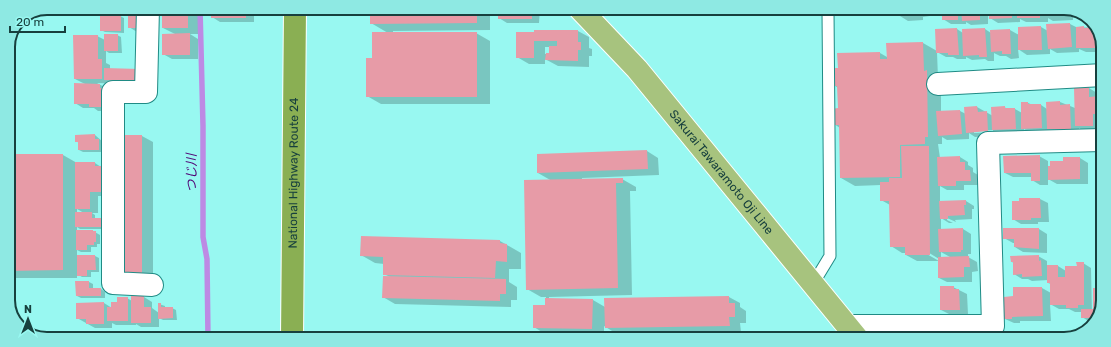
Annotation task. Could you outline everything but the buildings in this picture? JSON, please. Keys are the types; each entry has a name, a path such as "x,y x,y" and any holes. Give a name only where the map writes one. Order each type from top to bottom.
{"highway":[{"name":"National Highway Route 24","path":"292,332 295,15"}],"main road":[{"name":"Sakurai Tawaramoto Oji Line","path":"586,15 637,68 853,332"}],"street":[{"path":"148,15 146,92 113,92 113,283 152,285"},
{"path":"938,84 1096,75"},
{"path":"853,332 993,326 988,143 1096,140"}],"lane":[{"path":"813,284 830,256 828,15"}],"waterway":[{"name":"つじ川","path":"200,15 203,126 203,237 207,259 208,332"}]}
